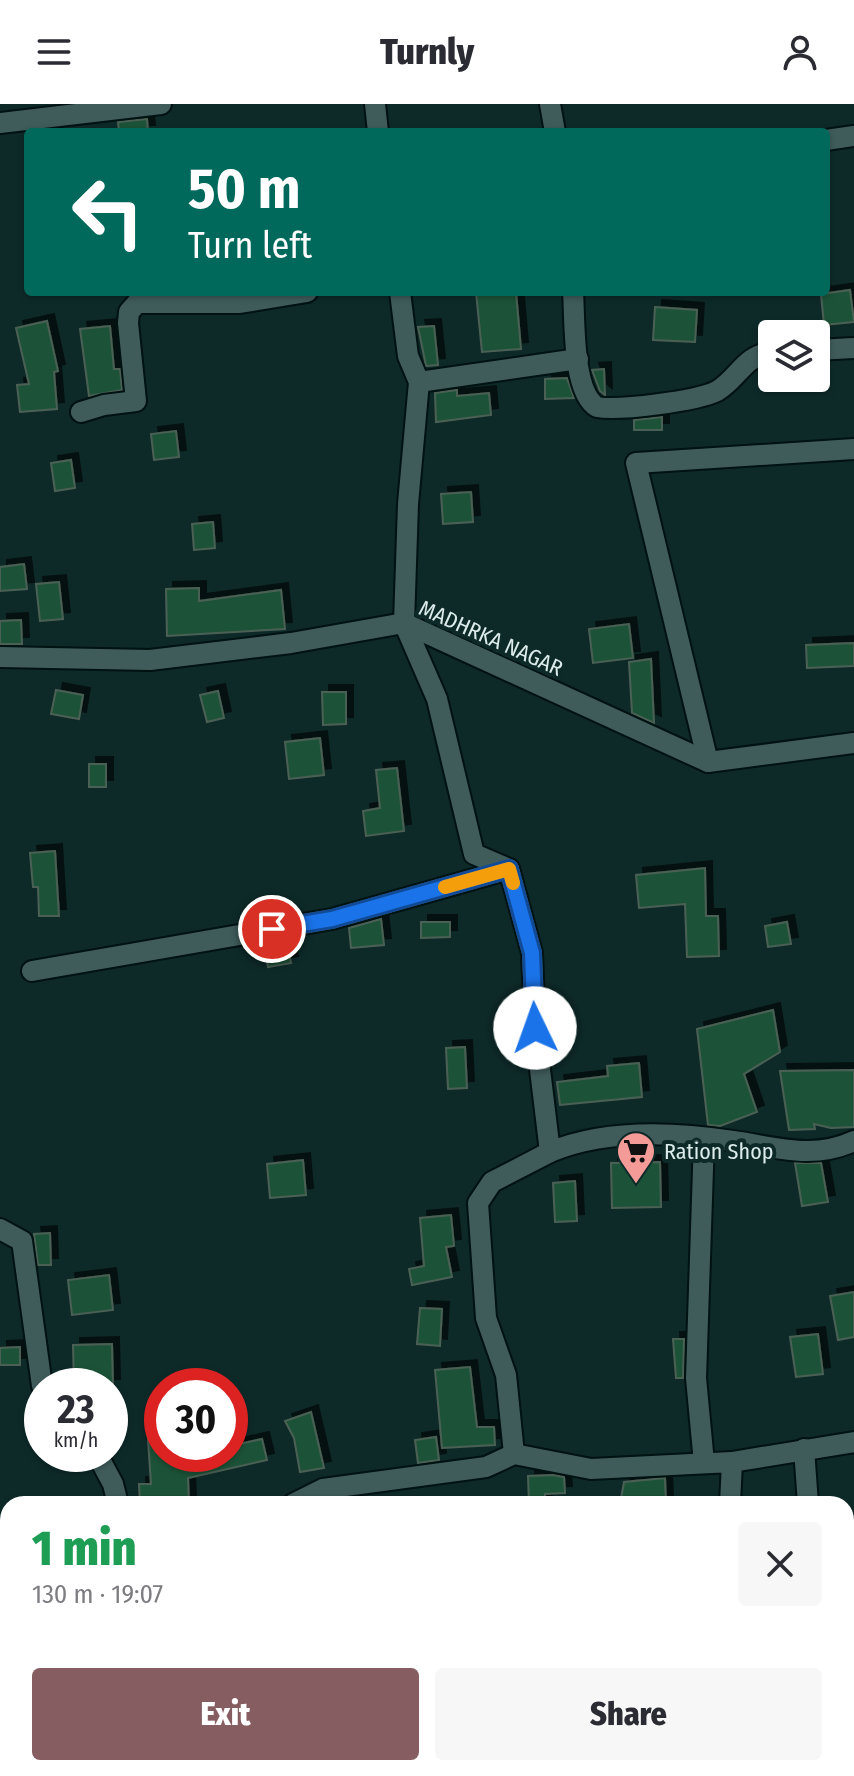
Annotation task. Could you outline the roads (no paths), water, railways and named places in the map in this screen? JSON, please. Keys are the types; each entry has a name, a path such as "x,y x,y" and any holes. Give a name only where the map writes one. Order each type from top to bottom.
{"street":[{"path":"0,123 161,104"},
{"path":"375,104 378,128"},
{"path":"550,104 554,128"},
{"path":"830,139 854,136"},
{"path":"81,412 136,401 128,323 129,312 137,303 240,303 283,296"},
{"path":"400,296 408,356 419,382 408,504 404,623 437,699 474,854 509,869"},
{"path":"573,296 578,359 586,396 593,405 604,408 704,396 729,382 758,356"},
{"path":"830,349 854,348"},
{"path":"419,382 578,359"},
{"path":"854,449 636,463 708,762 854,743"},
{"name":"MADHRKA NAGAR","path":"0,657 150,660 291,643 404,623 708,762"},
{"path":"32,971 332,919 509,869"},
{"path":"509,869 532,953 536,1042 554,1150"},
{"path":"514,1454 506,1375 486,1318 478,1203 492,1182 554,1150 633,1134 731,1140 794,1153 845,1145"},
{"path":"704,1139 696,1378 704,1463"},
{"path":"0,1229 22,1241 40,1368"},
{"path":"309,1496 323,1489 486,1467 514,1454 591,1469 732,1462 854,1442"},
{"path":"804,1449 807,1496"},
{"path":"730,1496 732,1462"},
{"path":"107,1472 116,1496"}],"place":[{"name":"Ration Shop","path":"636,1185"}]}
